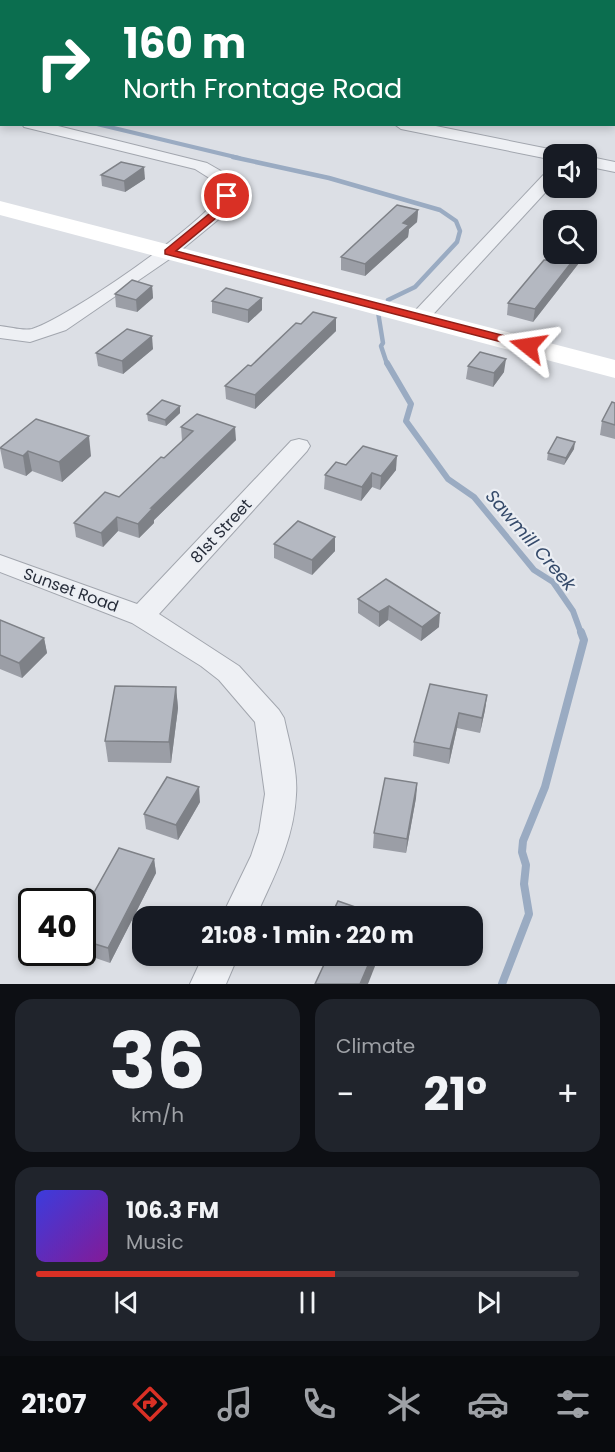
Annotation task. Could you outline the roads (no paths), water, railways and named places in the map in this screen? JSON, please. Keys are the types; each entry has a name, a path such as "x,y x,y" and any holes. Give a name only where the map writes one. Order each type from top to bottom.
{"street":[{"path":"0,332 30,336 59,326 168,252 219,210 227,196 222,179 201,166 38,126"},
{"path":"411,126 543,153"},
{"path":"597,163 615,167"},
{"path":"420,317 543,185"},
{"path":"0,208 615,369"},
{"name":"81st Street","path":"142,616 299,446"},
{"name":"Sunset Road","path":"0,563 142,616 211,658 230,673 269,718 281,794 275,832 267,856 244,906"},
{"path":"208,984 216,966"}],"waterway":[{"name":"Sawmill Creek","path":"105,126 239,158"},
{"name":"Sawmill Creek","path":"233,157 329,178 440,210 456,221 460,231 457,242 415,287 388,300"},
{"name":"Sawmill Creek","path":"378,312 383,343 381,346 387,364"},
{"name":"Sawmill Creek","path":"387,363 411,404 406,421 448,479 474,497 534,570 553,582 573,611 581,633"},
{"name":"Sawmill Creek","path":"502,984 529,914 524,884 526,865 522,852 523,841 545,787 584,640 581,632"}]}
